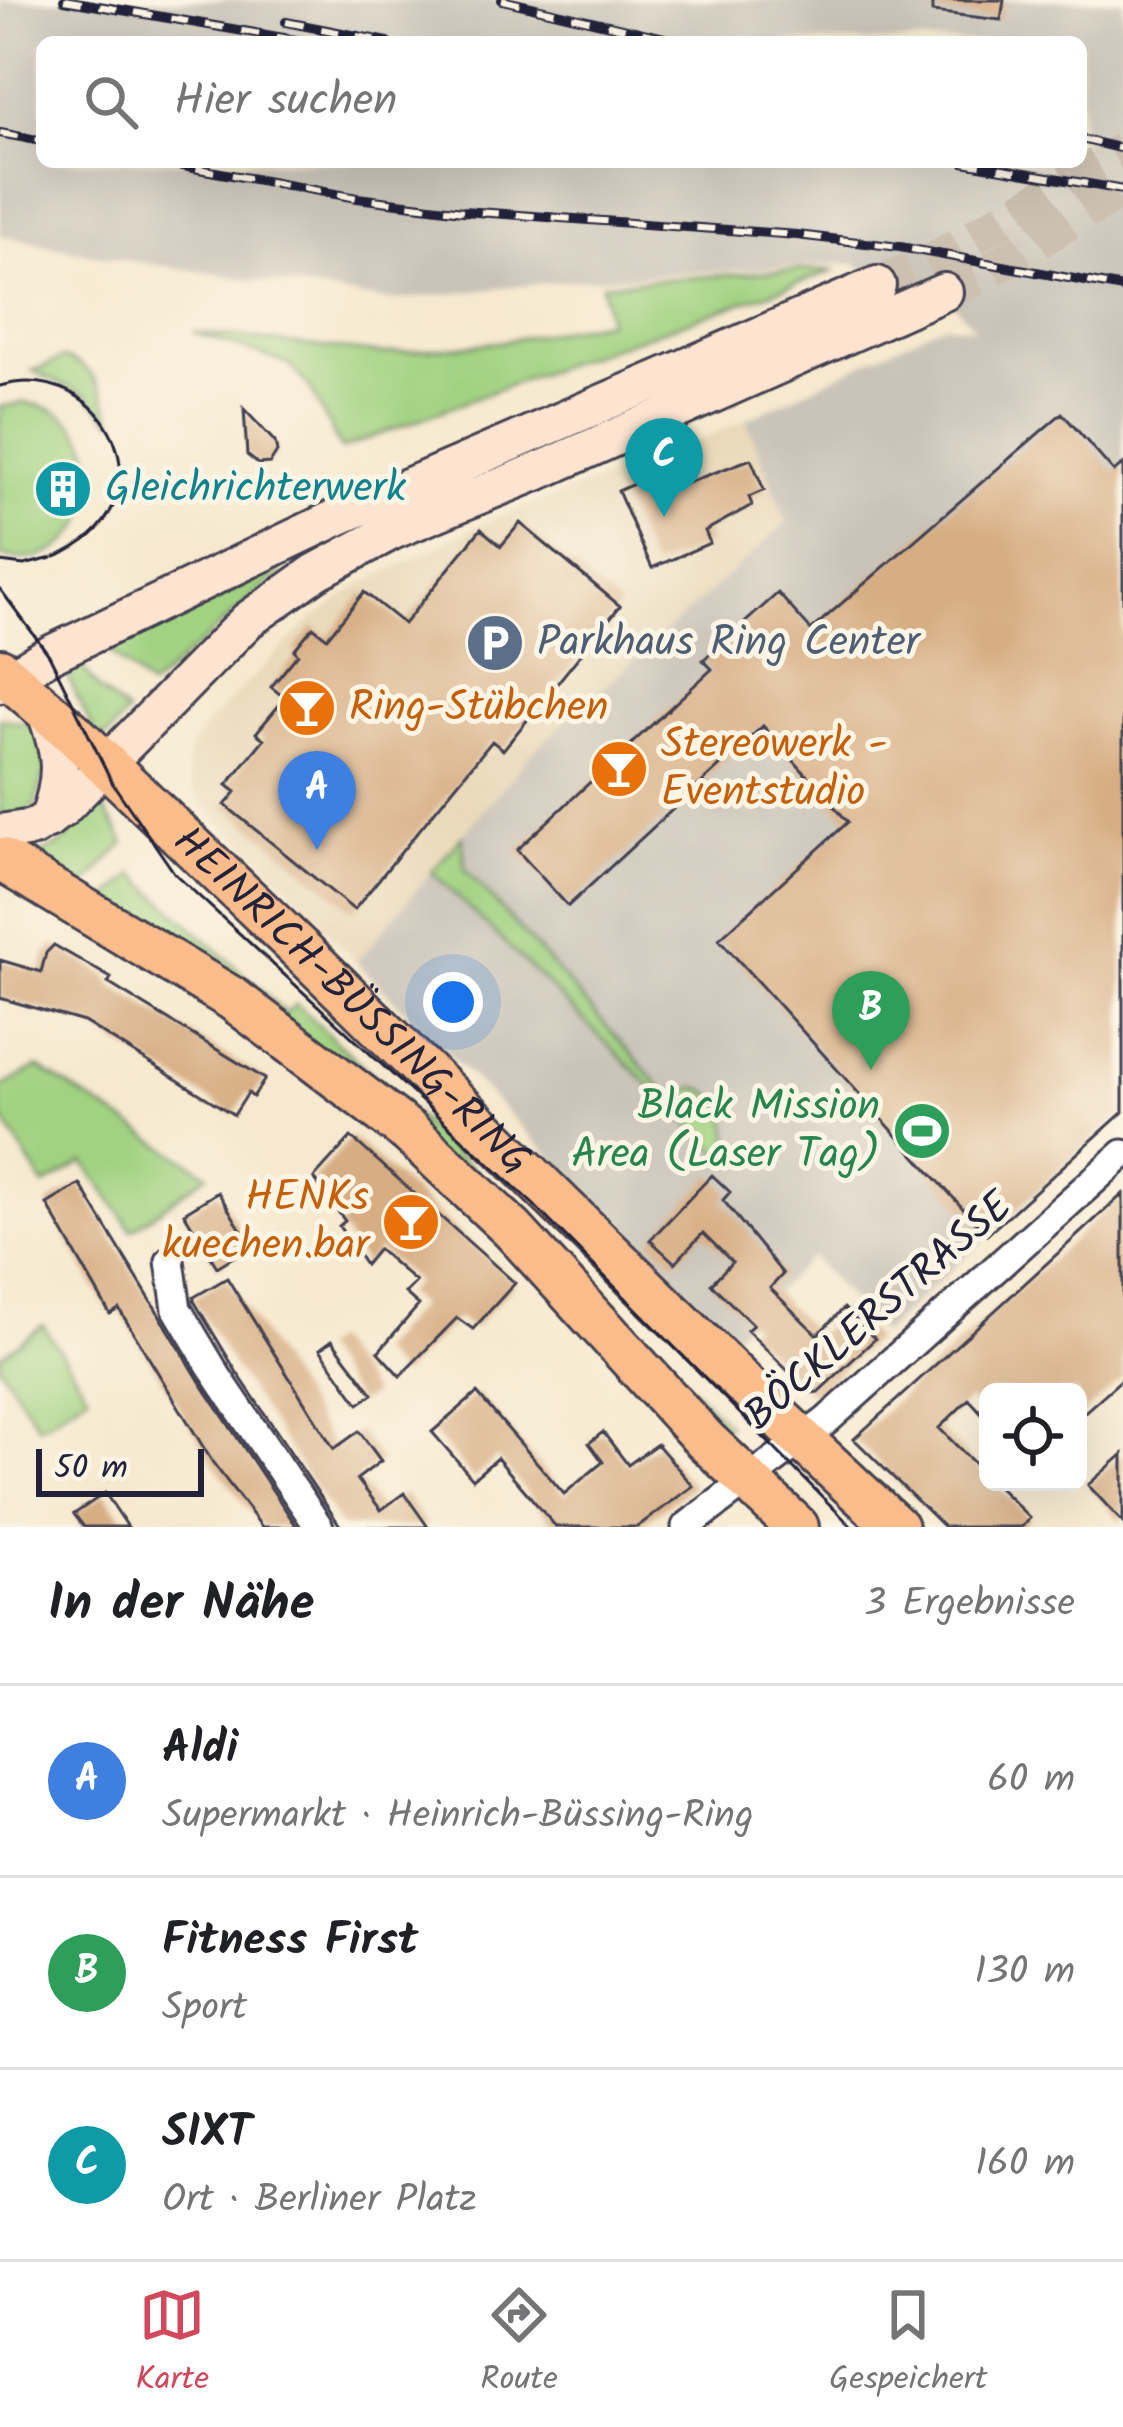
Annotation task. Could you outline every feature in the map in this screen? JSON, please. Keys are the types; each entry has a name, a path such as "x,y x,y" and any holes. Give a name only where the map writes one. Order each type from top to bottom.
{"main road":[{"path":"3,677 340,516 877,285"},
{"path":"0,833 16,833 48,820 248,620 316,572 392,531 944,292"},
{"name":"HEINRICH-BÜSSING-RING","path":"3,677 44,706 106,765 896,1527"},
{"path":"44,706 62,773 48,820"},
{"name":"HEINRICH-BÜSSING-RING","path":"0,859 232,999 410,1132 513,1229 669,1402 797,1527"}],"street":[{"name":"BÖCKLERSTRASSE","path":"686,1527 802,1439 1123,1154"},
{"path":"170,1261 177,1309 252,1431 319,1527"}],"shaded area":[{"path":"0,0 1123,0 1123,1114 881,1334 811,1256 732,1337 356,962 534,750 787,522 746,420 943,324 975,328 933,281 892,301 856,263 574,280 388,301 99,256 0,235"},
{"path":"746,420 787,521 534,750 356,962 202,803 191,786 190,748 209,721 310,621 358,586 488,521 645,464"}],"green space":[{"path":"836,270 576,360 341,449 309,386 289,364 193,332 383,354 500,342 608,321 602,284"},
{"path":"63,358 91,374 114,423 87,396 33,371"},
{"path":"21,403 56,412 80,433 91,460 92,491 83,520 64,544 36,557 0,556 0,407"},
{"path":"278,569 280,573 150,688 108,650"},
{"path":"82,666 99,690 127,713 102,738 94,732 67,675"},
{"path":"0,718 32,725 52,752 34,807 21,814 0,816"},
{"path":"101,803 125,843 77,893 34,857 61,844"},
{"path":"462,836 465,869 672,1099 696,1087 720,1103 731,1151 723,1157 432,872"},
{"path":"134,874 286,1013 296,1004 513,1207 728,1425 722,1431 613,1312 99,907"},
{"path":"38,1067 208,1174 132,1230 84,1162 44,1186 0,1113 0,1088"},
{"path":"43,1325 88,1394 39,1427 0,1366 0,1356"}],"building":[{"path":"932,0 1004,0 1001,20 932,12"},
{"path":"244,409 275,442 277,452 270,463 258,464 247,455"},
{"path":"1062,413 1114,472 1123,464 1123,1112 987,1235 719,939 848,822 763,726 568,906 517,850 712,669 703,660 778,593 811,630"},
{"path":"751,459 764,490 749,497 752,505 705,531 710,543 652,568 618,491 676,465 684,484"},
{"path":"520,523 620,606 503,750 492,741 354,910 225,805 236,792 227,785 264,739 256,733 285,698 271,687 313,627 327,638 364,592 404,624 481,529 501,546"},
{"path":"54,945 265,1079 253,1097 248,1093 234,1115 84,1022 0,998 0,960 41,972 46,953"},
{"path":"351,1137 515,1283 473,1329 457,1318 400,1376 378,1352 419,1305 405,1293 416,1282 378,1249 365,1265 339,1226 345,1221 314,1178"},
{"path":"712,1175 730,1192 723,1200 783,1274 770,1288 817,1335 844,1308 875,1339 818,1392 810,1393 747,1330 753,1325 711,1284 732,1262 703,1233 675,1263 650,1240"},
{"path":"80,1184 202,1385 297,1527 262,1527 213,1463 119,1309 110,1314 47,1204"},
{"path":"218,1192 251,1246 217,1267 184,1213"},
{"path":"1123,1194 1123,1378 1087,1410 1087,1383 979,1383 979,1410 969,1399 939,1428 979,1468 979,1491 1002,1491 1030,1518 1021,1527 944,1527 854,1439"},
{"path":"227,1278 334,1449 359,1431 381,1461 357,1479 381,1510 404,1493 428,1527 341,1527 194,1301"},
{"path":"332,1340 373,1394 359,1404 320,1349"},
{"path":"477,1393 564,1494 603,1462 589,1443 603,1432 628,1465 657,1444 693,1486 637,1527 556,1527 497,1458 473,1479 432,1432"},
{"path":"1123,1454 1123,1523 1088,1485"},
{"path":"105,1493 128,1527 84,1527 74,1514"}],"tunnel":[{"path":"877,285 932,261 1123,150"},
{"path":"944,292 979,277 1123,189"}],"tram line":[{"path":"0,386 38,383 71,393 97,413 114,441 120,473 114,505 93,534 55,557"},
{"path":"0,562 24,565 52,558"},
{"path":"0,589 49,655 113,784 175,874 533,1204 852,1527"}],"railway":[{"path":"64,0 272,36"},
{"path":"502,0 656,36"},
{"path":"286,22 357,36"},
{"path":"0,133 36,140"},
{"path":"1087,140 1123,149"},
{"path":"194,168 357,198 463,211 900,247 1123,288"},
{"path":"997,168 1123,190"}],"place":[{"name":"Gleichrichterwerk","path":"63,489"},
{"name":"SIXT","path":"664,517"},
{"name":"Parkhaus Ring Center","path":"495,643"},
{"name":"Ring-Stübchen","path":"307,708"},
{"name":"Stereowerk - Eventstudio","path":"619,769"},
{"name":"Aldi","path":"317,850"},
{"name":"Fitness First","path":"871,1070"},
{"name":"Black Mission Area (Laser Tag)","path":"922,1131"},
{"name":"HENKs kuechen.bar","path":"411,1222"}]}
